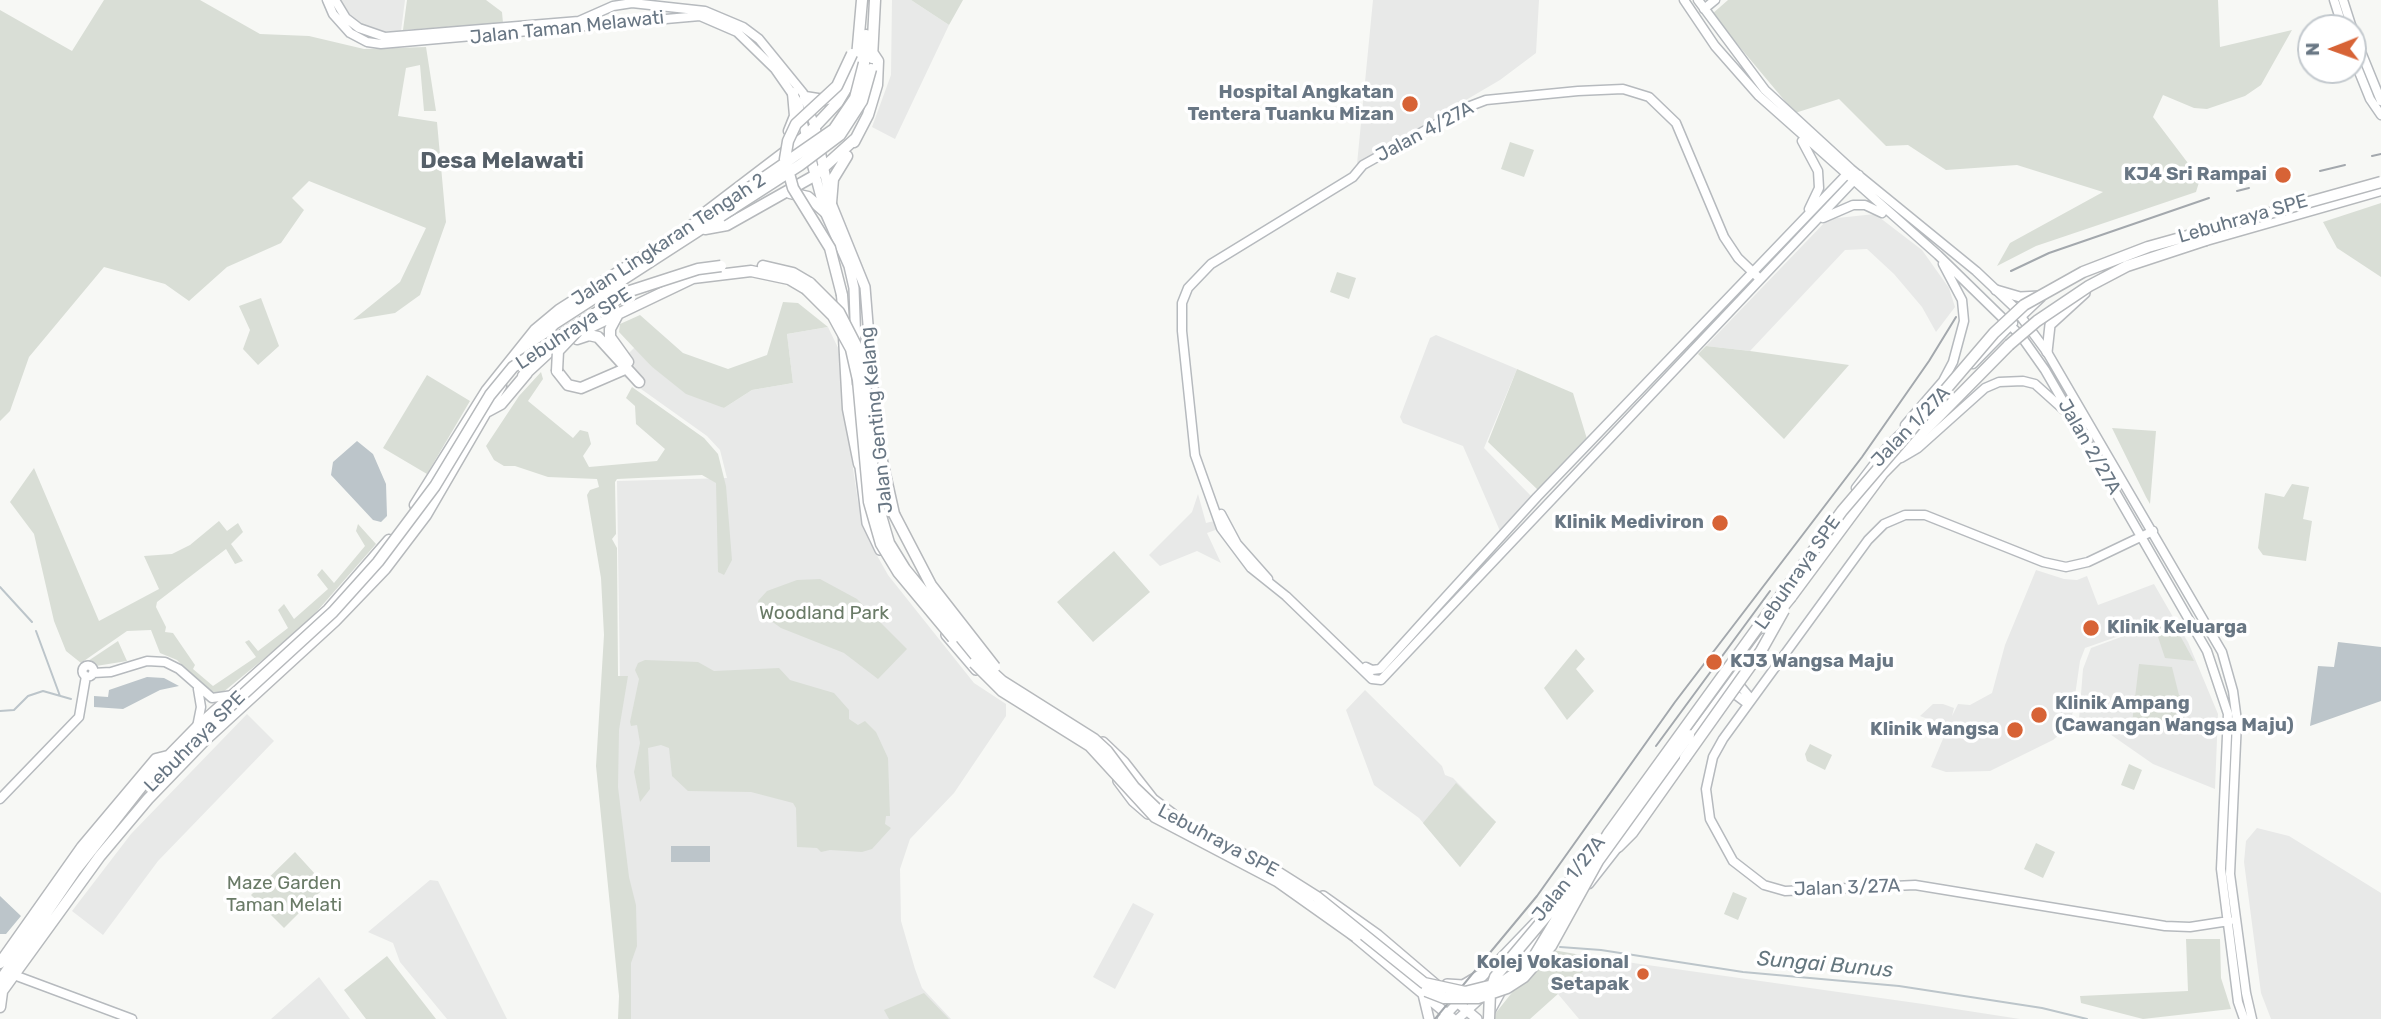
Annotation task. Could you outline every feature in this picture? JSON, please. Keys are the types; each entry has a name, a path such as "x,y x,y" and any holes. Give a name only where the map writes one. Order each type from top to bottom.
{"highway":[{"path":"859,464 848,409 842,295 830,248 793,188 785,159 788,141 796,124 838,86 852,54 863,0"},
{"path":"696,228 708,207 806,136 844,92 857,57 863,0"},
{"name":"Jalan Lingkaran Tengah 2","path":"0,981 75,871 169,756 197,727 328,610 398,529 487,390 520,345 559,310 696,228 721,216 800,165 840,135 862,101 868,66 863,0"},
{"name":"Jalan Lingkaran Tengah 2","path":"1,993 100,856 156,790 204,741 335,621 385,569 426,515 513,369 551,327 834,129 855,98 868,66 872,52 875,0"},
{"path":"779,196 802,194 828,207 834,174 868,115 877,85 878,61 872,52"},
{"path":"805,97 824,100 844,92"},
{"path":"771,162 793,121 793,93"},
{"path":"696,228 727,225 779,196 818,173 855,139"},
{"path":"771,162 788,163 792,168 789,190"},
{"name":"Lebuhraya SPE","path":"122,811 131,807 225,711 333,612 378,562 429,495 491,395 513,367 621,296 655,282 721,267 778,268 808,286 839,312 860,353 874,495 884,530 896,556 980,661 1024,696 1094,739 1107,751 1134,788 1159,811 1298,885 1424,983 1450,991 1475,991 1494,986 1530,962 1545,943 1582,874 1876,468 1994,332 2025,305 2083,272 2148,247 2381,180"},
{"name":"Lebuhraya SPE","path":"523,376 550,351 576,334 693,278 727,272 772,274 808,286 833,316 851,349 858,380 869,502 881,544 898,572 976,666 1002,691 1090,746 1130,794 1155,817 1277,881 1311,903 1426,992 1444,998 1463,999 1491,995 1524,977 1542,958 1598,861 1883,473 2009,345 2071,296 2152,256 2381,192"},
{"path":"627,366 581,388 568,385 558,371 556,355 563,342 655,282"},
{"path":"619,314 610,328 610,337 639,382"},
{"path":"488,411 500,404 523,376 551,355 589,335 602,340 627,366"},
{"path":"878,443 894,514 930,585 991,663 1024,696"},
{"path":"1618,847 1632,833 1761,651 1791,597"},
{"path":"0,962 82,846 156,759 169,756"},
{"path":"1488,1019 1490,992 1501,968 1548,914 1588,852 1649,778"},
{"path":"0,1007 1,993"}],"main road":[{"name":"Jalan Taman Melawati","path":"327,0 333,14 350,33 367,42 381,44 433,42 616,22 700,16 715,20 753,44 793,93 801,109 806,136"},
{"name":"Jalan Taman Melawati","path":"335,0 346,18 359,29 386,37 579,21 613,6 660,4 705,11 727,18 759,39 805,97 815,127"},
{"path":"1686,0 1695,8 1704,9 1715,0"},
{"name":"Jalan 2/27A","path":"1686,0 1714,46 1793,129 1996,290 2021,316 2047,352 2221,652 2233,691 2236,721 2229,940 2244,1019"},
{"name":"Jalan 2/27A","path":"1698,0 1765,90 1899,224 1938,255 2021,335 2045,370 2207,651 2228,714 2221,842 2224,901 2231,921 2252,1019"},
{"path":"613,6 610,18 616,22"},
{"path":"1704,9 1705,24 1736,68"},
{"path":"2367,67 2381,101"},
{"path":"2364,84 2381,115"},
{"name":"Jalan 4/27A","path":"1757,276 1724,237 1676,123 1648,97 1623,89 1486,100 1465,108 1363,165 1353,177 1198,274 1188,288 1181,315 1194,443 1226,526 1237,544 1268,579 1373,678 1386,677 1757,276 1802,220 1852,175"},
{"path":"815,127 818,173"},
{"path":"1793,129 1818,171 1816,196 1802,220"},
{"path":"806,136 818,173"},
{"name":"Jalan Genting Kelang","path":"818,173 854,288 854,388 859,464 867,523 926,611 1002,695 1092,750 1130,798 1154,818 1288,891 1345,930 1420,989 1447,1017"},
{"name":"Jalan 4/27A","path":"1757,276 1814,223 1852,175"},
{"name":"Jalan 1/27A","path":"1447,1017 1457,1002 1532,926 1584,863 1888,446 2042,296 2063,279 2098,261 2165,238 2381,180"},
{"name":"Jalan 1/27A","path":"1458,1019 1515,965 1581,894 1618,847 1678,755 1872,491 2021,335 2068,295 2106,273 2381,192"},
{"path":"1814,223 1853,205 1875,208 1899,224"},
{"name":"Jalan Genting Kelang","path":"828,207 865,287 883,512 899,553 929,595 1006,682 1105,743 1162,807 1317,892 1378,935 1477,1019"},
{"path":"1888,446 1943,381 1964,321 1962,300 1938,255"},
{"path":"2047,352 2050,325 2106,273"},
{"path":"1996,290 2020,297 2042,296"},
{"path":"2003,334 2009,336 2011,345"},
{"path":"1901,458 1918,448 1984,388 1999,382 2023,381 2035,384 2047,392 2073,419"},
{"name":"Jalan 3/27A","path":"2151,531 2088,562 2066,568 2043,562 1925,515 1895,519 1874,531 1749,702 1713,757 1706,789 1710,819 1720,842 1733,861 1764,885 1798,892 1916,885 2165,926 2231,921"},
{"path":"0,799 79,717 90,675 147,661 165,662 179,669 212,698 233,695"},
{"path":"1737,675 1738,687 1749,702"},
{"path":"197,686 201,707 197,727"},
{"path":"1720,699 1734,694 1749,702"},
{"path":"1130,798 1141,800 1143,788"},
{"path":"2224,901 2210,924 2229,940"},
{"path":"1488,1019 1515,965"},
{"path":"1429,978 1442,983 1463,985 1490,969"},
{"path":"14,975 132,1019"},
{"path":"1471,988 1471,997 1482,998"},
{"path":"1420,989 1428,1006 1429,1019"}],"shaded area":[{"path":"340,0 405,0 401,31 372,32 357,24"},
{"path":"892,0 911,0 949,25 895,139 872,127 891,75"},
{"name":"Hospital Angkatan Tentera Tuanku Mizan","path":"1373,0 1539,0 1536,53 1500,80 1357,164"},
{"path":"1875,214 1922,250 1949,288 1955,307 1936,332 1922,307 1894,274 1867,249 1845,250 1750,351 1706,346 1828,219"},
{"path":"828,327 841,354 847,428 858,502 869,541 888,575 974,683 1006,704 1006,716 954,793 910,839 900,869 901,921 915,969 922,988 951,1019 629,1019 613,787 620,683 617,481 727,478 720,450 707,436 613,369 635,347 651,366 724,408 752,390 793,383 787,334"},
{"path":"1436,335 1517,369 1484,448 1532,497 1500,531 1463,446 1403,423 1400,417 1430,338"},
{"path":"357,441 373,454 386,484 387,516 381,522 373,520 331,475 333,462"},
{"path":"1198,494 1206,523 1214,521 1218,529 1207,533 1221,563 1197,551 1160,566 1149,555 1192,512"},
{"path":"2036,570 2064,579 2077,580 2087,576 2098,605 2154,584 2173,617 2085,648 2080,661 2072,716 2065,730 2053,740 1990,771 1946,772 1931,767 1948,727 1920,716 1933,704 1943,704 1954,708 1952,716 1958,704 1970,705 1992,693 2005,645"},
{"path":"2173,618 2188,642 2218,714 2215,789 2153,764 2107,732 2079,719 2083,669 2091,648"},
{"path":"2338,642 2381,647 2381,701 2310,726 2318,666 2334,667"},
{"path":"147,677 164,678 179,686 160,690 123,709 94,707 94,696 108,697 109,690"},
{"path":"1365,690 1442,766 1445,775 1453,778 1496,822 1460,867 1419,818 1374,785 1346,710"},
{"path":"247,714 274,741 158,861 103,935 72,911 131,834"},
{"path":"2257,828 2289,836 2381,893 2381,1019 2271,1019 2261,993 2244,862 2246,841"},
{"path":"671,846 710,846 710,862 671,862"},
{"path":"430,880 438,881 507,1019 447,1019 400,962 393,943 368,932"},
{"path":"0,896 21,916 6,934 0,934"},
{"path":"1133,903 1154,914 1115,989 1093,977"},
{"name":"Kolej Vokasional Setapak","path":"1598,958 2020,1019 1579,1019 1558,994"},
{"path":"319,977 350,1019 271,1019"}],"green space":[{"path":"104,0 200,0 260,34 309,36 364,49 426,47 436,111 424,111 420,65 406,68 398,116 437,122 446,222 420,295 395,313 353,320 400,282 426,228 309,181 292,198 304,210 281,243 227,267 189,301 165,284 104,267 29,357 10,411 0,421 0,10 72,51"},
{"path":"407,0 486,0 502,12 503,23 403,30"},
{"path":"911,0 963,0 949,25"},
{"path":"1728,0 2218,0 2220,47 2292,30 2261,85 2245,96 2207,109 2194,108 2163,95 2153,117 2200,179 2196,192 2036,246 1997,266 2010,243 2103,192 2017,165 1946,170 1908,145 1886,146 1839,99 1795,113 1712,14"},
{"path":"1510,142 1534,150 1524,177 1501,169"},
{"path":"2381,203 2381,277 2337,248 2323,222"},
{"path":"1337,272 1356,278 1349,299 1330,292"},
{"path":"261,298 279,346 258,365 243,349 250,330 239,306"},
{"path":"783,302 798,303 828,327 787,334 793,383 752,390 724,408 686,394 651,366 619,332 620,324 640,315 683,353 728,369 767,355"},
{"path":"1706,346 1849,365 1784,439 1698,354"},
{"path":"1517,369 1573,393 1587,439 1538,490 1488,442"},
{"path":"541,372 543,379 528,401 573,438 580,430 588,432 591,444 583,456 589,467 657,461 665,449 636,424 635,406 626,398 632,387 704,438 718,454 726,486 732,560 724,575 718,572 716,483 702,475 617,479 615,482 616,534 612,539 617,548 618,676 628,676 619,730 618,787 629,877 636,905 637,946 631,963 631,1019 618,1019 619,996 596,766 604,635 601,578 587,495 590,490 599,487 597,479 548,477 515,466 504,466 494,460 486,446 519,396"},
{"path":"427,375 470,401 427,474 383,448"},
{"path":"2112,428 2156,431 2150,504 2146,497"},
{"path":"34,468 99,621 159,589 144,556 172,554 190,545 219,521 227,531 238,523 243,532 231,544 243,561 235,564 226,549 157,602 156,607 166,627 165,632 173,633 195,665 193,669 213,686 256,657 245,642 249,640 258,651 288,628 278,610 284,604 294,619 328,589 317,575 322,569 334,583 365,546 356,531 358,524 376,544 304,626 222,693 207,691 177,660 160,653 151,630 127,631 81,663 66,651 54,621 34,534 10,502"},
{"path":"2292,484 2309,487 2303,519 2312,521 2306,561 2263,555 2258,548 2265,493 2284,497"},
{"path":"1114,551 1150,592 1093,642 1057,602"},
{"name":"Woodland Park","path":"820,579 857,599 907,649 878,679 844,653 781,628 760,613 758,601 767,591 797,580"},
{"path":"2172,621 2194,661 2165,658 2155,628"},
{"path":"118,641 127,661 96,666 88,661"},
{"path":"1576,649 1585,659 1576,669 1594,691 1567,720 1544,688"},
{"path":"645,660 698,662 714,671 779,668 790,680 834,693 849,710 849,719 858,725 865,721 876,732 888,758 890,816 886,816 885,824 891,828 872,849 862,852 821,852 817,848 797,847 796,808 793,803 751,792 688,791 672,776 669,748 661,745 648,748 650,789 640,802 634,772 640,743 637,725 631,726 630,722 639,679 635,670 638,663"},
{"path":"2139,664 2172,667 2179,695 2191,703 2180,727 2132,723"},
{"path":"1810,744 1832,755 1825,770 1807,761 1805,754"},
{"path":"2129,764 2142,770 2134,790 2121,785"},
{"path":"1456,783 1496,822 1460,867 1423,823"},
{"path":"2036,843 2055,852 2043,878 2024,869"},
{"name":"Maze Garden Taman Melati","path":"295,852 326,886 284,928 251,895"},
{"path":"1733,892 1747,898 1738,920 1724,914"},
{"path":"2186,939 2220,939 2221,978 2231,1009 2143,1019 2081,1003 2080,996 2188,991"},
{"path":"1553,950 1598,958 1530,1019 1491,1019 1514,990"},
{"path":"387,956 436,1019 366,1019 344,990"},
{"path":"924,993 949,1019 889,1019 884,1010"}],"waterway":[{"path":"0,587 32,622"},
{"path":"36,631 60,696"},
{"path":"0,711 14,710 28,696 43,691 71,699"},
{"name":"Sungai Bunus","path":"1560,947 1601,950 1743,972 1899,986 2042,1008 2087,1019"}],"tram line":[{"path":"2372,156 2381,154"},
{"path":"2320,171 2345,165"},
{"path":"2237,191 2249,188"},
{"path":"2011,271 2049,253 2209,198"},
{"path":"1435,1019 1537,896 1675,702 1862,457 1929,361 1956,317"},
{"path":"1656,746 1770,591"}],"place":[{"name":"Hospital Angkatan Tentera Tuanku Mizan","path":"1410,104"},
{"name":"KJ4 Sri Rampai","path":"2283,175"},
{"name":"Klinik Mediviron","path":"1720,523"},
{"name":"Klinik Keluarga","path":"2091,628"},
{"name":"KJ3 Wangsa Maju","path":"1714,662"},
{"name":"Klinik Ampang (Cawangan Wangsa Maju)","path":"2039,715"},
{"name":"Klinik Wangsa","path":"2015,730"},
{"name":"Kolej Vokasional Setapak","path":"1643,974"}],"district":[{"name":"Desa Melawati","path":"502,161"}]}
